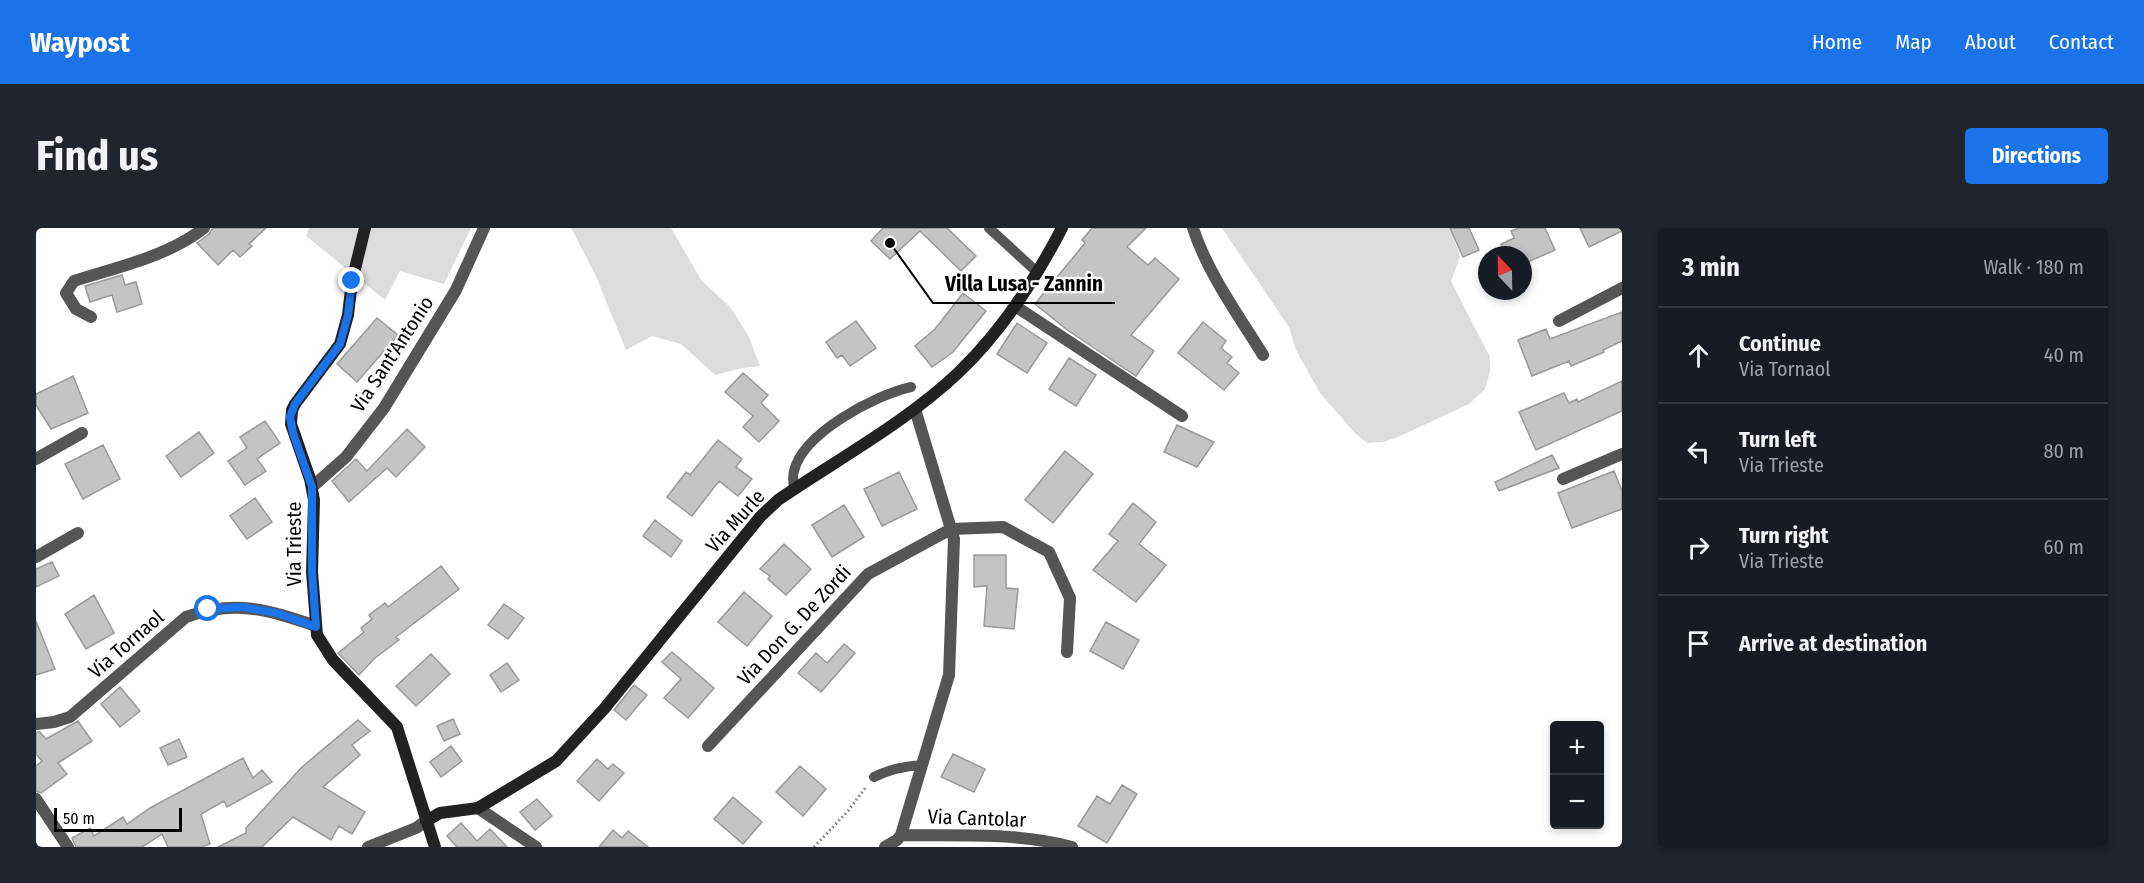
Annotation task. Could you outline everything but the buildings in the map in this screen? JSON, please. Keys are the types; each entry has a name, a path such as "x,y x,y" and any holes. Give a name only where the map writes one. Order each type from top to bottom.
{"main road":[{"name":"Via Trieste","path":"365,228 340,344 292,410 290,417 293,433 312,487 312,572 316,627 320,641 333,660 397,727 435,847"},
{"name":"Via Murle","path":"426,821 440,813 478,808 556,761 604,709 760,517 778,500 915,409 958,372 1015,306 1038,273 1062,228"}],"street":[{"path":"92,317 76,309 66,293 74,281 156,254 190,238 204,228"},
{"name":"Via Sant'Antonio","path":"312,487 346,457 384,408 456,290 484,228"},
{"path":"1193,228 1223,288 1263,355"},
{"path":"1559,321 1622,288"},
{"path":"1015,306 1182,416"},
{"path":"903,841 922,765 949,675 954,539 915,409"},
{"path":"36,459 82,433"},
{"path":"1563,479 1622,454"},
{"name":"Via Don G. De Zordi","path":"708,746 868,574 951,529 1003,527 1049,552 1070,597 1067,652"},
{"path":"36,557 78,533"},
{"name":"Via Tornaol","path":"36,724 70,717 186,617 208,609 242,607 277,613 316,627"},
{"path":"36,799 68,847"},
{"path":"478,808 536,847"},
{"path":"368,847 416,828 426,821"},
{"name":"Via Cantolar","path":"885,847 897,840 1011,838 1042,840 1072,847"}],"lane":[{"path":"989,228 1038,273"},
{"path":"794,490 793,472 800,458 809,445 827,428 883,396 911,387"},
{"path":"874,777 907,765 922,765"}],"path":[{"path":"814,847 848,811 874,777"}],"shaded area":[{"path":"309,228 471,228 444,284 400,271 385,300 306,236"},
{"path":"571,228 671,228 702,281 730,307 748,335 760,366 715,375 681,344 652,336 626,350 595,274"},
{"path":"1222,228 1450,228 1460,257 1451,281 1490,357 1490,371 1485,389 1469,404 1398,437 1383,442 1367,443 1354,432 1320,393 1296,350 1289,327"}],"place":[{"name":"Villa Lusa - Zannin","path":"890,243"}],"route":[{"path":"208,609 242,607 277,613 316,627 312,572 314,500 310,479 293,433 290,417 295,404 340,344 348,315 352,281"}]}
